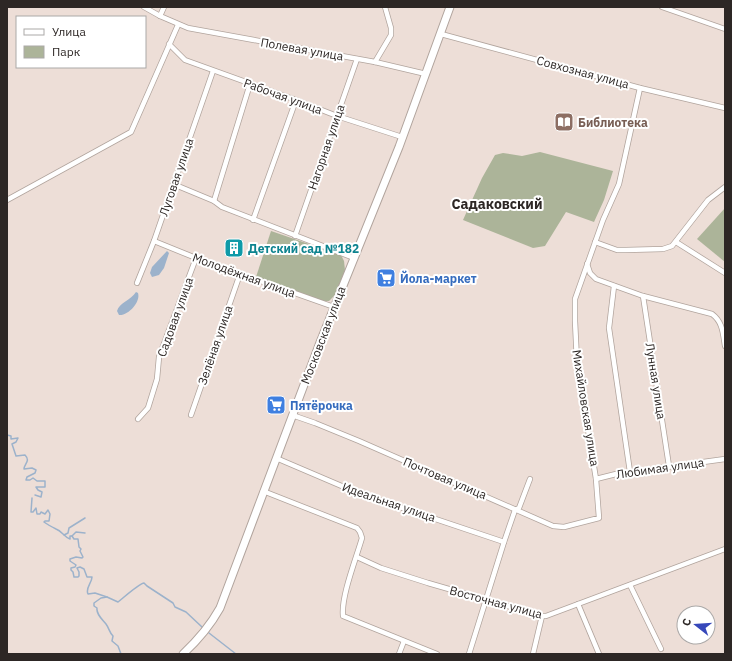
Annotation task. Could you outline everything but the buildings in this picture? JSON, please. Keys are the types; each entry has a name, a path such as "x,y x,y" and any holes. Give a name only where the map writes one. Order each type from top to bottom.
{"main road":[{"name":"Московская улица","path":"183,654 196,643 210,625 220,608 292,415 402,137 450,7"}],"street":[{"name":"Полевая улица","path":"144,7 178,25 188,28 375,62 426,74"},
{"path":"160,16 164,7"},
{"path":"375,62 391,35 391,28 385,7"},
{"path":"662,7 725,29"},
{"path":"7,200 131,132 178,25"},
{"name":"Совхозная улица","path":"441,34 640,88 725,108"},
{"name":"Рабочая улица","path":"170,44 185,60 337,116 402,137"},
{"name":"Нагорная улица","path":"296,236 357,59"},
{"name":"Луговая улица","path":"137,283 154,241 213,71"},
{"path":"214,201 250,84"},
{"name":"Михайловская улица","path":"599,518 596,479 577,362 575,299 595,242 619,184 640,88"},
{"path":"253,220 296,100"},
{"path":"173,184 214,201 222,208 354,258"},
{"path":"595,242 617,250 663,249 672,246 708,200 725,187"},
{"name":"Молодёжная улица","path":"154,241 196,258 334,307"},
{"path":"676,242 725,273"},
{"name":"Садовая улица","path":"138,419 148,408 157,379 159,357 196,258"},
{"path":"587,264 590,273 596,279 643,296 712,314 718,318 721,324 725,346"},
{"name":"Зелёная улица","path":"190,415 240,274"},
{"path":"614,286 609,328 630,472"},
{"name":"Лунная улица","path":"643,296 670,466"},
{"name":"Почтовая улица","path":"292,415 359,441 553,526 564,527 599,518"},
{"name":"Идеальная улица","path":"276,458 358,493 504,542"},
{"name":"Любимая улица","path":"596,479 616,474 725,459"},
{"path":"469,654 515,510 519,508 530,479"},
{"path":"263,491 357,528 362,538 346,588 342,616 437,654"},
{"name":"Восточная улица","path":"357,557 381,568 542,616 725,549"},
{"path":"630,585 661,649"},
{"path":"578,604 599,654"},
{"path":"533,654 542,616"},
{"path":"399,654 404,641"}],"green space":[{"path":"540,152 613,171 604,200 594,222 566,212 545,246 533,248 463,220 482,178 495,155 503,153 522,156"},
{"path":"725,208 725,262 697,239"},
{"path":"271,231 341,255 344,261 345,270 335,295 329,301 323,301 256,277"}],"water":[{"path":"167,251 169,253 164,268 159,275 152,277 150,273 152,267"},
{"path":"136,292 138,293 138,300 136,304 130,311 123,315 119,315 117,311 118,308"}],"waterway":[{"path":"7,435 11,436 11,439 18,438 16,442 12,444 16,456 25,455 27,457 24,469 32,468 36,470 35,473 27,477 26,480 33,478 37,481 45,481 45,487 36,487 42,492 41,497 35,495"},
{"path":"32,498 31,512 33,512 36,508 37,514 40,514 41,512 45,514 48,510 50,514 49,521 44,522 60,531 68,538 70,539 70,536 72,536 74,539 78,539 79,547 81,549 80,551 83,557 70,559 70,561 76,565 75,567 71,568 71,570 74,577 79,576 77,568 80,567 84,569 87,577 92,577 87,590 88,594 95,593 107,597 101,598 94,603 94,606 97,608 98,614 113,636 112,641 118,646 121,654"},
{"path":"64,535 68,533 69,528 85,518"},
{"path":"72,536 76,532 85,533"},
{"path":"107,597 118,602 135,588 144,583 173,603 175,607 186,612 202,627"},
{"path":"209,633 236,654"}],"place":[{"name":"Библиотека","path":"564,122"},
{"name":"Детский сад №182","path":"234,248"},
{"name":"Йола-маркет","path":"386,278"},
{"name":"Пятёрочка","path":"276,405"}],"district":[{"name":"Садаковский","path":"497,204"}]}
